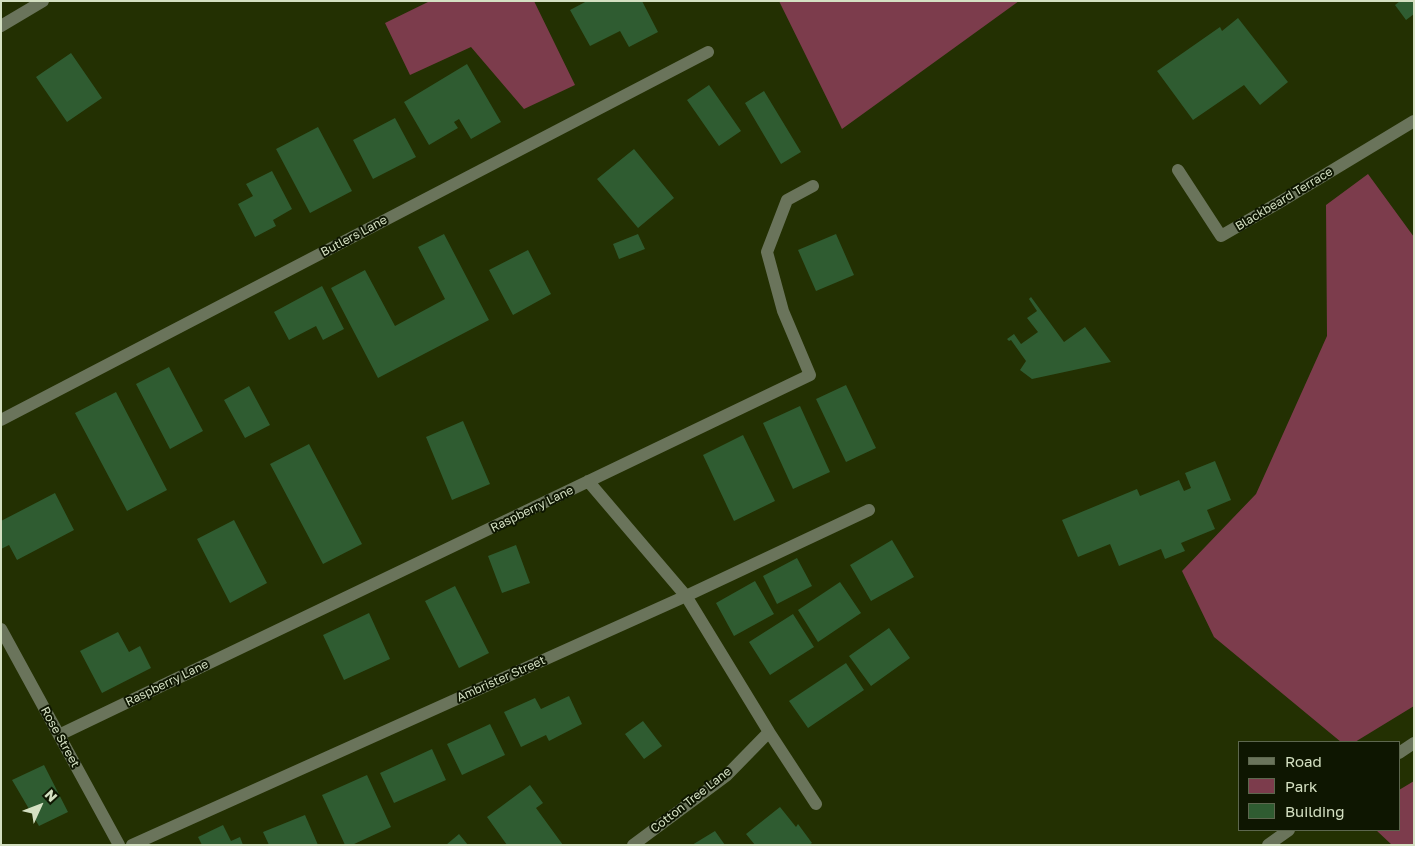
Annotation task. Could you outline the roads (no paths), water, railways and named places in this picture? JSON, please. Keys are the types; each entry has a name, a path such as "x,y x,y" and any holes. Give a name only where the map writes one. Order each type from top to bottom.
{"street":[{"path":"1,26 43,1"},
{"name":"Butlers Lane","path":"1,420 708,52"},
{"name":"Blackbeard Terrace","path":"1178,170 1221,236 1414,120"},
{"name":"Raspberry Lane","path":"59,735 810,375 783,311 767,252 787,200 813,186"},
{"path":"588,482 686,596 769,732 816,804"},
{"name":"Ambrister Street","path":"132,845 686,596 869,510"},
{"name":"Rose Street","path":"1,629 119,845"},
{"name":"Cotton Tree Lane","path":"633,845 726,776 769,732"},
{"path":"1400,752 1414,743"},
{"path":"1268,845 1288,831"}]}
